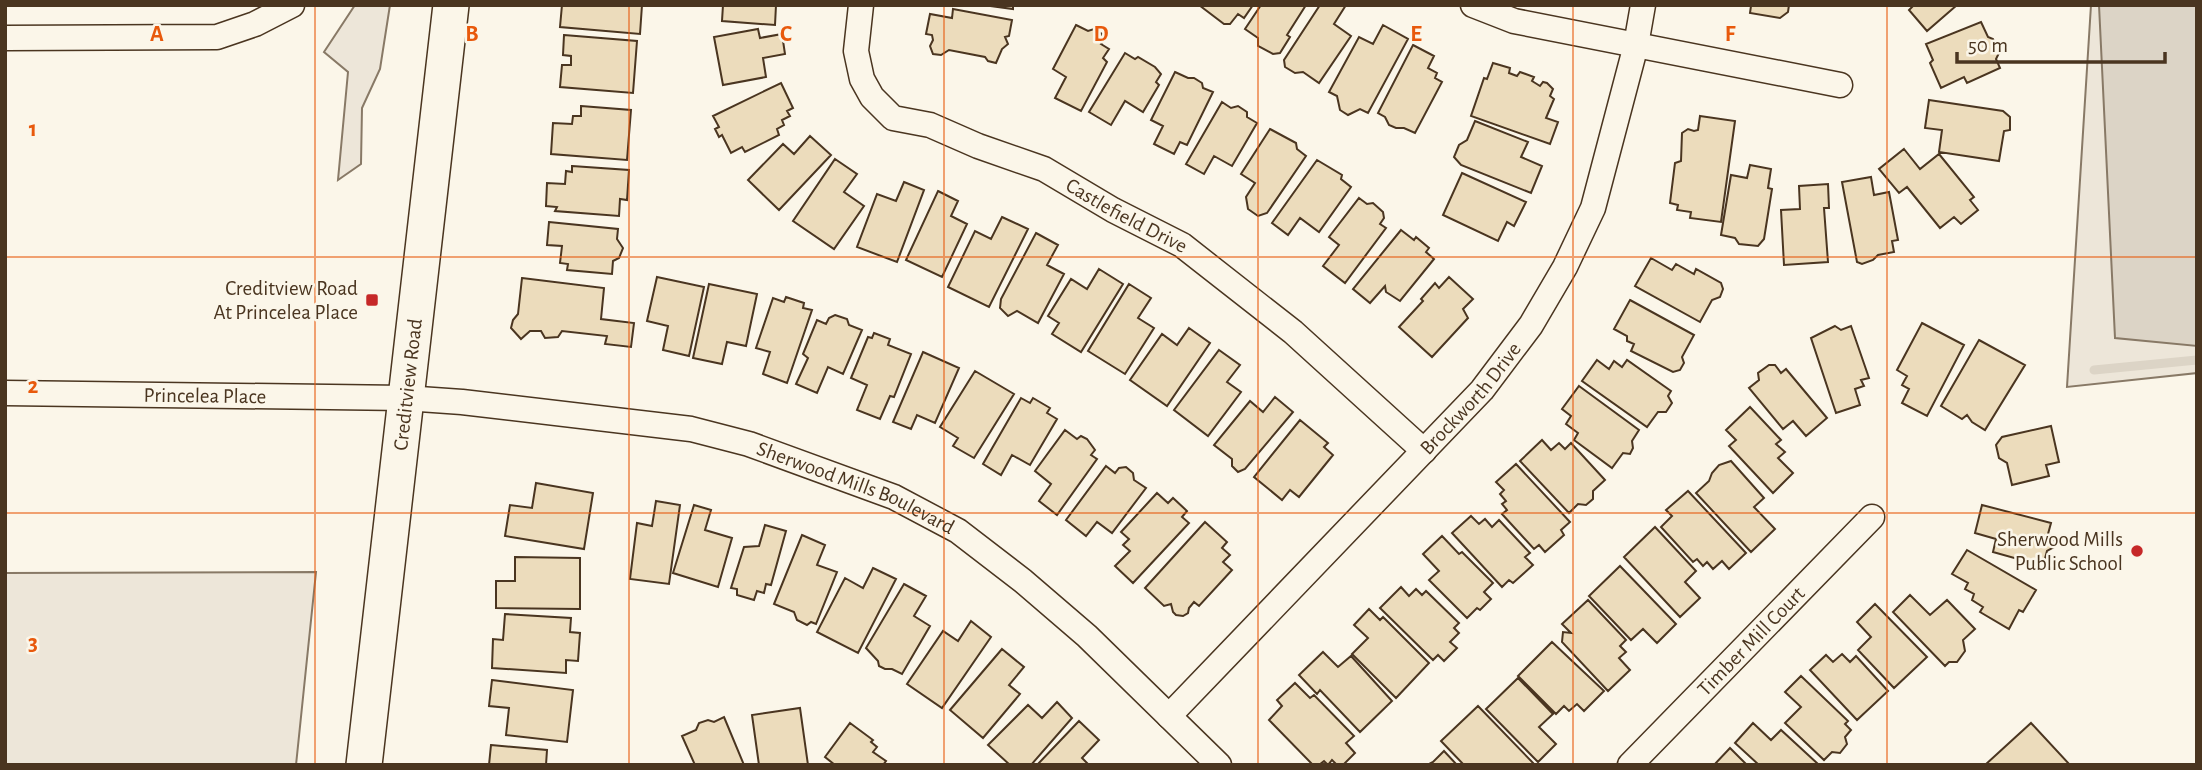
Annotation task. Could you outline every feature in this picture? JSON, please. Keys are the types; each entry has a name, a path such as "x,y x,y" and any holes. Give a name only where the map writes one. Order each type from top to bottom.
{"main road":[{"name":"Creditview Road","path":"364,765 452,5"}],"street":[{"path":"5,38 217,37 255,24 292,5"},
{"name":"Castlefield Drive","path":"862,5 856,51 862,79 872,97 893,118 930,125 978,146 1044,169 1113,210 1182,245 1293,332 1424,451"},
{"path":"1473,5 1514,21 1840,85"},
{"name":"Brockworth Drive","path":"1169,716 1482,390 1531,325 1565,267 1593,208 1636,45 1643,5"},
{"name":"Princelea Place","path":"5,393 405,398"},
{"name":"Sherwood Mills Boulevard","path":"405,398 476,403 691,429 749,444 894,497 958,531 1023,581 1087,636 1219,765"},
{"name":"Timber Mill Court","path":"1630,765 1872,517"}],"shaded area":[{"path":"355,5 390,5 380,69 362,108 361,164 338,180 348,72 324,52"},
{"path":"2091,5 2197,5 2197,373 2067,387"},
{"path":"2099,5 2197,5 2197,346 2115,338"},
{"path":"316,572 296,765 5,765 5,573"}],"building":[{"path":"562,5 642,5 640,34 560,27"},
{"path":"723,5 776,5 775,25 722,21"},
{"path":"983,5 1013,5 1013,9"},
{"path":"1199,5 1253,5 1244,18 1238,14 1230,24 1224,24"},
{"path":"1261,5 1306,5 1287,35 1290,37 1280,53 1273,54 1258,46 1258,38 1245,29"},
{"path":"1320,5 1346,5 1334,24 1351,36 1319,83 1303,72 1295,73 1285,67 1284,60"},
{"path":"1740,5 1789,5 1788,12 1780,18 1750,13 1751,6"},
{"path":"1914,5 1957,5 1927,31 1909,10"},
{"path":"953,9 1012,20 1009,36 1005,37 1008,44 1002,49 996,63 985,57 949,50 941,55 933,54 930,46 932,35 926,34 930,14 952,18"},
{"path":"1981,22 1999,53 1996,59 2000,68 1967,83 1964,77 1941,88 1930,63 1933,60 1926,44"},
{"path":"1076,25 1088,31 1094,29 1102,34 1104,40 1101,44 1109,49 1103,58 1107,62 1081,111 1055,98 1066,77 1053,69"},
{"path":"1383,25 1408,39 1368,113 1360,109 1348,115 1340,110 1337,96 1329,92 1359,37 1373,44"},
{"path":"758,29 760,38 782,34 785,54 763,58 766,77 723,85 714,37"},
{"path":"564,35 637,41 633,93 560,87 562,65 571,65 571,56 563,55"},
{"path":"1413,45 1434,56 1428,68 1437,73 1435,78 1442,82 1415,133 1389,125 1385,117 1378,113"},
{"path":"1125,53 1155,67 1161,74 1156,82 1159,85 1143,112 1125,101 1111,125 1089,112"},
{"path":"1493,63 1510,68 1509,73 1517,76 1520,72 1534,77 1532,81 1540,86 1543,82 1547,83 1553,89 1550,96 1554,99 1546,118 1558,122 1550,144 1471,116 1484,78 1487,79"},
{"path":"1175,72 1194,78 1202,83 1203,88 1213,92 1187,145 1180,142 1174,154 1154,144 1163,126 1151,120"},
{"path":"781,83 793,108 787,111 790,116 782,120 784,125 777,129 779,135 745,152 742,147 731,153 722,135 719,137 715,129 719,127 713,116"},
{"path":"1929,100 2003,111 2010,117 2010,130 2004,131 1999,161 1939,152 1942,130 1925,128"},
{"path":"1222,102 1231,108 1238,106 1247,112 1247,117 1257,123 1232,166 1214,156 1204,174 1186,164"},
{"path":"581,106 631,110 627,160 551,154 553,123 572,124 573,116 581,116"},
{"path":"1700,116 1735,121 1721,222 1690,218 1691,212 1677,210 1678,205 1670,203 1675,163 1681,161 1682,133 1688,129 1698,130"},
{"path":"1475,121 1528,142 1521,157 1542,166 1531,193 1461,165 1454,157 1459,145 1467,140"},
{"path":"1270,129 1296,143 1297,149 1306,156 1267,213 1258,216 1248,209 1246,197 1255,183 1241,174"},
{"path":"810,136 831,155 779,210 748,180 783,144 794,154"},
{"path":"1904,149 1920,169 1939,154 1974,197 1970,200 1978,210 1961,224 1954,217 1940,228 1907,187 1899,193 1879,169"},
{"path":"835,159 857,174 844,192 864,206 834,249 793,221"},
{"path":"1317,160 1342,175 1341,179 1351,187 1319,232 1300,218 1288,235 1272,223"},
{"path":"1750,165 1771,169 1768,188 1772,189 1764,239 1758,246 1739,244 1735,238 1721,235 1731,175 1747,178"},
{"path":"572,166 629,170 627,200 620,199 619,216 555,211 557,207 546,206 547,183 565,184 566,171 572,172"},
{"path":"1462,173 1526,202 1514,226 1507,222 1498,241 1443,215"},
{"path":"1871,177 1874,195 1889,192 1898,240 1892,241 1894,252 1878,255 1862,264 1857,262 1842,182"},
{"path":"904,182 924,190 897,262 857,247 877,194 896,201"},
{"path":"1828,184 1829,208 1824,208 1828,262 1784,265 1781,210 1800,209 1799,186"},
{"path":"938,191 958,201 951,216 967,224 942,277 906,260"},
{"path":"1359,198 1367,204 1373,203 1383,212 1384,218 1380,224 1386,228 1345,283 1323,266 1339,245 1329,237"},
{"path":"1002,217 1028,229 989,307 948,287 975,231 991,239"},
{"path":"549,222 618,229 617,239 623,248 619,258 613,261 612,274 567,270 568,264 560,263 562,246 547,245"},
{"path":"1401,230 1414,240 1416,237 1429,248 1426,252 1434,259 1400,301 1386,292 1385,286 1370,303 1353,289"},
{"path":"1036,233 1058,245 1047,265 1064,274 1038,323 1017,311 1008,316 1000,308 1001,299"},
{"path":"1651,258 1672,270 1676,264 1694,274 1696,269 1721,283 1723,289 1720,297 1712,300 1700,322 1635,286"},
{"path":"1099,269 1123,284 1081,352 1052,334 1059,323 1048,316 1071,279 1087,289"},
{"path":"657,277 704,287 689,356 663,350 668,326 647,321"},
{"path":"1449,277 1473,299 1463,309 1468,318 1432,357 1399,327 1423,301 1421,299 1435,283 1439,288"},
{"path":"522,278 604,288 601,319 634,323 631,347 605,344 607,336 562,331 558,337 545,338 541,331 530,331 521,339 511,328 518,314"},
{"path":"709,284 757,294 746,346 727,342 722,364 693,358"},
{"path":"1129,284 1151,298 1138,318 1154,328 1125,374 1088,351"},
{"path":"786,297 804,303 803,308 812,310 787,383 763,374 770,352 756,348 773,298 784,302"},
{"path":"1630,300 1694,335 1682,357 1684,363 1680,370 1673,372 1631,351 1634,344 1627,341 1627,336 1614,329"},
{"path":"835,315 847,319 849,325 862,330 843,374 828,367 817,393 796,384 808,358 803,354 817,320 826,324 829,318"},
{"path":"1922,323 1964,345 1927,416 1902,403 1909,389 1902,385 1907,376 1897,370"},
{"path":"1835,326 1841,330 1851,326 1869,378 1861,380 1864,386 1855,389 1860,405 1836,413 1811,338"},
{"path":"1189,328 1210,343 1167,406 1130,380 1162,334 1177,345"},
{"path":"874,333 890,339 888,345 911,354 894,397 890,396 880,419 857,410 867,385 851,378 868,337 872,338"},
{"path":"1979,340 2025,365 1985,430 1972,422 1967,415 1962,419 1941,406"},
{"path":"1219,350 1240,365 1227,382 1241,392 1208,436 1174,410"},
{"path":"923,352 959,368 935,423 917,415 911,429 893,422"},
{"path":"1597,360 1609,369 1614,361 1622,367 1627,360 1671,391 1668,396 1672,403 1666,412 1658,412 1647,427 1582,381"},
{"path":"1769,365 1775,365 1781,373 1786,369 1827,418 1806,436 1793,421 1783,429 1749,388 1759,380 1758,373"},
{"path":"975,371 1014,394 974,458 953,446 958,438 940,427"},
{"path":"1579,386 1639,430 1632,441 1630,454 1623,453 1612,468 1574,440 1578,433 1566,424 1571,416 1562,409"},
{"path":"1275,397 1293,412 1245,469 1238,472 1232,466 1232,459 1214,445 1250,401 1263,412"},
{"path":"1021,398 1030,403 1033,398 1050,408 1047,413 1057,419 1030,465 1012,455 1001,475 983,464"},
{"path":"1750,407 1781,440 1776,444 1785,452 1778,458 1793,473 1773,493 1729,446 1736,440 1726,430"},
{"path":"1300,420 1328,443 1324,447 1333,455 1299,497 1290,490 1282,500 1254,477"},
{"path":"2051,426 2059,462 2046,465 2049,476 2012,485 2007,463 1999,458 1996,445 2002,437"},
{"path":"1065,430 1077,439 1081,436 1087,439 1095,450 1091,455 1097,459 1057,515 1039,501 1051,484 1035,471"},
{"path":"1542,440 1551,450 1559,443 1565,449 1571,443 1605,480 1593,491 1593,499 1586,505 1578,504 1569,513 1520,461"},
{"path":"1731,461 1764,498 1754,507 1775,529 1751,552 1696,493 1709,481 1719,465"},
{"path":"1516,464 1570,522 1561,530 1564,535 1545,552 1539,545 1534,549 1502,514 1507,510 1502,504 1506,501 1500,494 1504,490 1496,482"},
{"path":"1106,466 1115,473 1119,468 1126,467 1133,473 1134,480 1146,488 1112,533 1097,522 1086,536 1066,520"},
{"path":"536,483 593,493 584,549 505,536 510,505 532,508"},
{"path":"1688,491 1746,553 1729,569 1722,561 1713,569 1707,562 1703,566 1697,559 1693,562 1661,527 1672,516 1666,510"},
{"path":"1157,493 1168,503 1173,498 1187,511 1182,517 1189,523 1133,583 1115,566 1130,551 1123,545 1129,539 1121,532"},
{"path":"656,501 680,505 669,584 630,579 637,523 652,526"},
{"path":"694,505 711,510 705,530 732,538 718,587 673,573"},
{"path":"1982,505 2051,523 2048,534 2055,541 2054,547 2047,551 2043,566 1993,552 1996,539 1975,533"},
{"path":"1471,516 1479,524 1485,519 1492,527 1499,520 1530,553 1525,557 1533,565 1513,583 1509,580 1502,587 1452,533"},
{"path":"1205,522 1227,542 1222,548 1230,555 1223,562 1232,570 1199,606 1194,602 1188,613 1183,616 1176,615 1171,604 1164,606 1145,588"},
{"path":"765,525 786,531 771,585 766,584 764,593 757,591 754,600 737,595 737,589 731,588 744,547 759,546"},
{"path":"1655,527 1696,571 1685,582 1700,598 1680,617 1624,557"},
{"path":"802,535 825,545 817,565 837,572 816,624 811,622 807,625 797,620 794,612 774,604"},
{"path":"1442,536 1493,583 1484,592 1491,599 1467,618 1429,580 1439,571 1423,554"},
{"path":"1967,550 2036,590 2023,612 2019,610 2009,629 1980,612 1983,607 1972,600 1974,594 1965,589 1968,583 1952,574"},
{"path":"515,557 580,558 580,609 496,608 496,581 515,581"},
{"path":"1620,566 1676,624 1657,643 1643,629 1631,640 1589,596"},
{"path":"873,568 896,579 858,653 817,632 845,578 863,588"},
{"path":"904,584 926,596 914,616 930,626 902,674 879,666 878,661 866,648"},
{"path":"1401,587 1409,596 1416,589 1422,595 1426,591 1459,623 1454,628 1459,633 1450,642 1457,648 1444,661 1438,655 1433,660 1380,608"},
{"path":"1910,595 1930,615 1947,600 1975,629 1963,640 1965,651 1957,662 1949,662 1945,666 1893,612"},
{"path":"1588,600 1626,640 1620,646 1626,652 1619,658 1630,670 1608,691 1562,642 1563,632 1571,633 1562,624"},
{"path":"1875,604 1927,657 1894,688 1858,650 1871,637 1857,622"},
{"path":"1369,609 1380,620 1383,617 1429,663 1396,698 1352,654 1368,638 1354,625"},
{"path":"505,614 571,618 570,632 580,633 578,661 566,660 566,673 492,668 493,639 503,640"},
{"path":"971,621 991,637 942,708 907,684 943,631 958,641"},
{"path":"1552,642 1604,691 1584,711 1577,704 1569,711 1564,706 1556,714 1518,676"},
{"path":"1002,649 1024,667 1009,685 1020,694 983,738 950,710"},
{"path":"1323,652 1338,667 1351,656 1392,701 1360,732 1320,690 1317,694 1299,675"},
{"path":"1842,654 1850,662 1856,656 1888,691 1857,720 1810,670 1826,655 1833,662"},
{"path":"1801,676 1848,721 1845,724 1851,730 1845,737 1847,744 1840,753 1832,752 1824,760 1785,723 1801,707 1785,692"},
{"path":"1518,678 1553,714 1539,727 1556,744 1538,762 1486,709"},
{"path":"492,680 573,690 567,742 506,735 509,708 489,706"},
{"path":"1295,683 1310,698 1314,695 1354,736 1346,743 1355,753 1343,765 1337,765 1332,760 1328,765 1324,761 1313,765 1269,720 1282,706 1277,700"},
{"path":"1057,702 1072,718 1031,765 1010,765 988,745 1028,705 1042,718"},
{"path":"1478,706 1535,765 1464,765 1441,741"},
{"path":"800,708 808,765 759,765 752,715"},
{"path":"724,717 744,765 695,765 682,736 696,730 699,723 708,720 714,722"},
{"path":"1079,721 1099,740 1082,758 1089,765 1037,765"},
{"path":"850,723 873,740 871,742 877,747 873,752 886,761 883,765 835,765 825,757"},
{"path":"1753,723 1771,740 1781,730 1818,764 1759,765 1735,743"},
{"path":"2031,723 2070,765 1985,765"},
{"path":"491,745 547,750 546,765 489,765"},
{"path":"1730,748 1747,765 1714,765"},
{"path":"1444,751 1457,765 1427,765 1433,762"}],"waterway":[{"path":"2094,370 2197,360"}],"place":[{"name":"Creditview Road At Princelea Place","path":"372,300"},
{"name":"Sherwood Mills Public School","path":"2137,551"}]}
